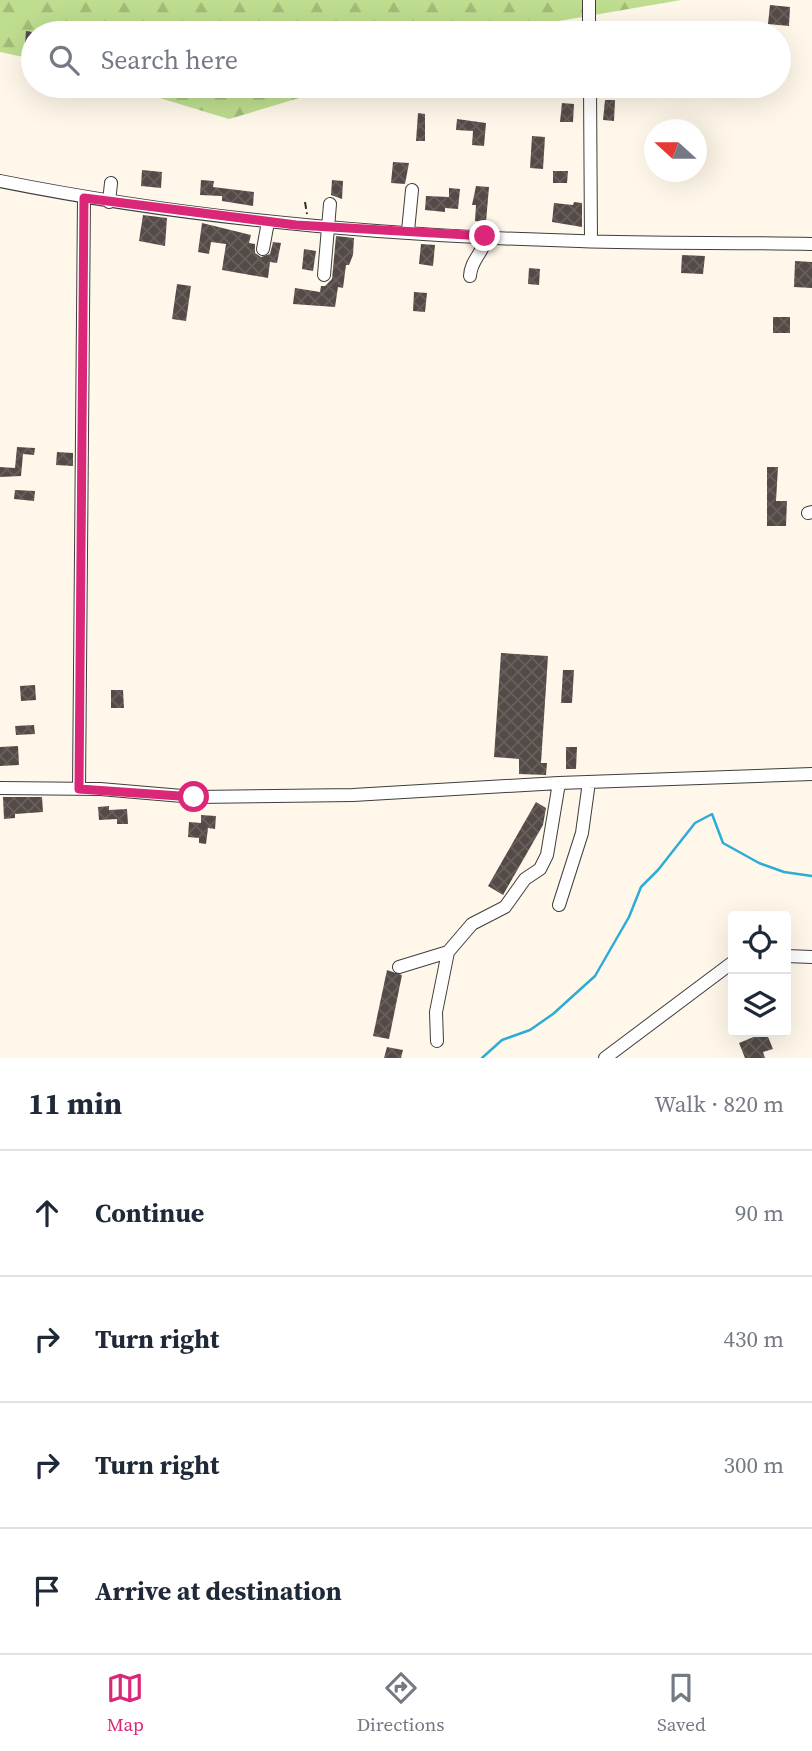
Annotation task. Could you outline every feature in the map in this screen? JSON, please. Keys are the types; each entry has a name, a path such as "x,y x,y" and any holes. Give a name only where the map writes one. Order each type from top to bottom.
{"street":[{"path":"589,0 589,21"},
{"path":"590,98 591,242"},
{"path":"0,181 108,202 327,227 591,242 812,244"},
{"path":"108,202 111,183"},
{"path":"408,231 412,190"},
{"path":"79,789 84,198"},
{"path":"324,275 330,204"},
{"path":"263,249 268,222"},
{"path":"470,276 471,264 485,248 485,236"},
{"path":"0,788 79,789 194,797 328,796 559,783 812,774"},
{"path":"559,905 582,833 589,782"},
{"path":"437,1041 436,1012 449,953 467,929 505,907 525,879 540,869 547,855 559,783"},
{"path":"399,967 449,953"},
{"path":"791,956 812,957"},
{"path":"606,1058 728,966"}],"green space":[{"path":"0,0 681,0 559,21 21,21 21,56 0,52"},
{"path":"160,98 299,98 229,119"}],"building":[{"path":"770,5 790,7 789,21 768,21"},
{"path":"605,100 615,100 614,121 603,120"},
{"path":"562,103 574,104 573,122 560,122"},
{"path":"418,113 425,114 425,141 416,141"},
{"path":"457,119 486,123 484,146 472,145 473,131 456,130"},
{"path":"532,136 545,137 543,169 530,168"},
{"path":"393,162 409,163 405,184 391,183"},
{"path":"142,170 162,172 161,188 141,186"},
{"path":"553,171 568,171 567,183 553,183"},
{"path":"201,180 214,181 213,187 254,192 253,206 222,201 222,196 200,195"},
{"path":"332,180 343,181 342,199 331,195"},
{"path":"476,186 489,187 486,222 475,221 476,205 472,205"},
{"path":"449,188 460,189 458,209 445,208 445,212 425,210 426,196 449,197"},
{"path":"574,202 582,203 582,227 552,222 554,203 573,205"},
{"path":"143,215 167,218 165,246 139,241"},
{"path":"202,223 251,235 249,243 255,244 255,253 261,257 270,254 273,242 281,243 277,263 270,262 268,278 222,270 226,244 211,242 209,254 198,252"},
{"path":"336,236 354,238 353,255 349,265 346,265 343,288 338,287 335,307 293,304 295,288 320,292 321,286 325,286 332,279"},
{"path":"421,244 435,245 433,266 419,264"},
{"path":"304,249 316,251 313,271 302,269"},
{"path":"682,255 705,256 703,274 681,273"},
{"path":"795,261 812,262 812,288 794,287"},
{"path":"529,268 540,269 539,285 528,284"},
{"path":"177,284 191,286 186,321 172,319"},
{"path":"414,292 427,293 425,312 413,311"},
{"path":"773,317 790,317 790,333 773,333"},
{"path":"17,447 35,448 34,455 23,454 21,476 0,477 0,467 15,468"},
{"path":"57,452 73,453 73,466 56,465"},
{"path":"767,467 778,467 776,501 787,501 786,526 767,526"},
{"path":"15,490 35,491 34,501 14,499"},
{"path":"501,653 548,656 541,763 547,763 546,775 519,774 519,759 494,757"},
{"path":"563,670 574,670 572,703 561,703"},
{"path":"35,685 36,700 21,701 20,686"},
{"path":"111,690 123,690 124,708 111,708"},
{"path":"34,725 35,734 16,735 15,726"},
{"path":"18,746 19,765 0,766 0,747"},
{"path":"566,747 577,747 576,769 566,769"},
{"path":"3,797 42,797 43,812 15,814 15,818 4,819"},
{"path":"536,802 546,808 543,825 503,895 488,886"},
{"path":"109,806 109,810 127,809 128,824 117,824 117,819 99,820 98,807"},
{"path":"201,815 216,816 215,829 208,828 206,844 199,843 199,838 188,837 189,822 201,823"},
{"path":"387,970 402,975 389,1039 373,1036"},
{"path":"754,1037 768,1037 773,1049 763,1052 765,1058 745,1058 739,1043"},
{"path":"387,1047 403,1050 401,1058 384,1058"}],"waterway":[{"path":"482,1058 502,1040 530,1030 553,1014 595,976 629,917 641,887 695,823 712,814 723,843 759,863 784,872 812,876"}],"route":[{"path":"194,797 79,789 84,198 296,225 485,236"}]}
